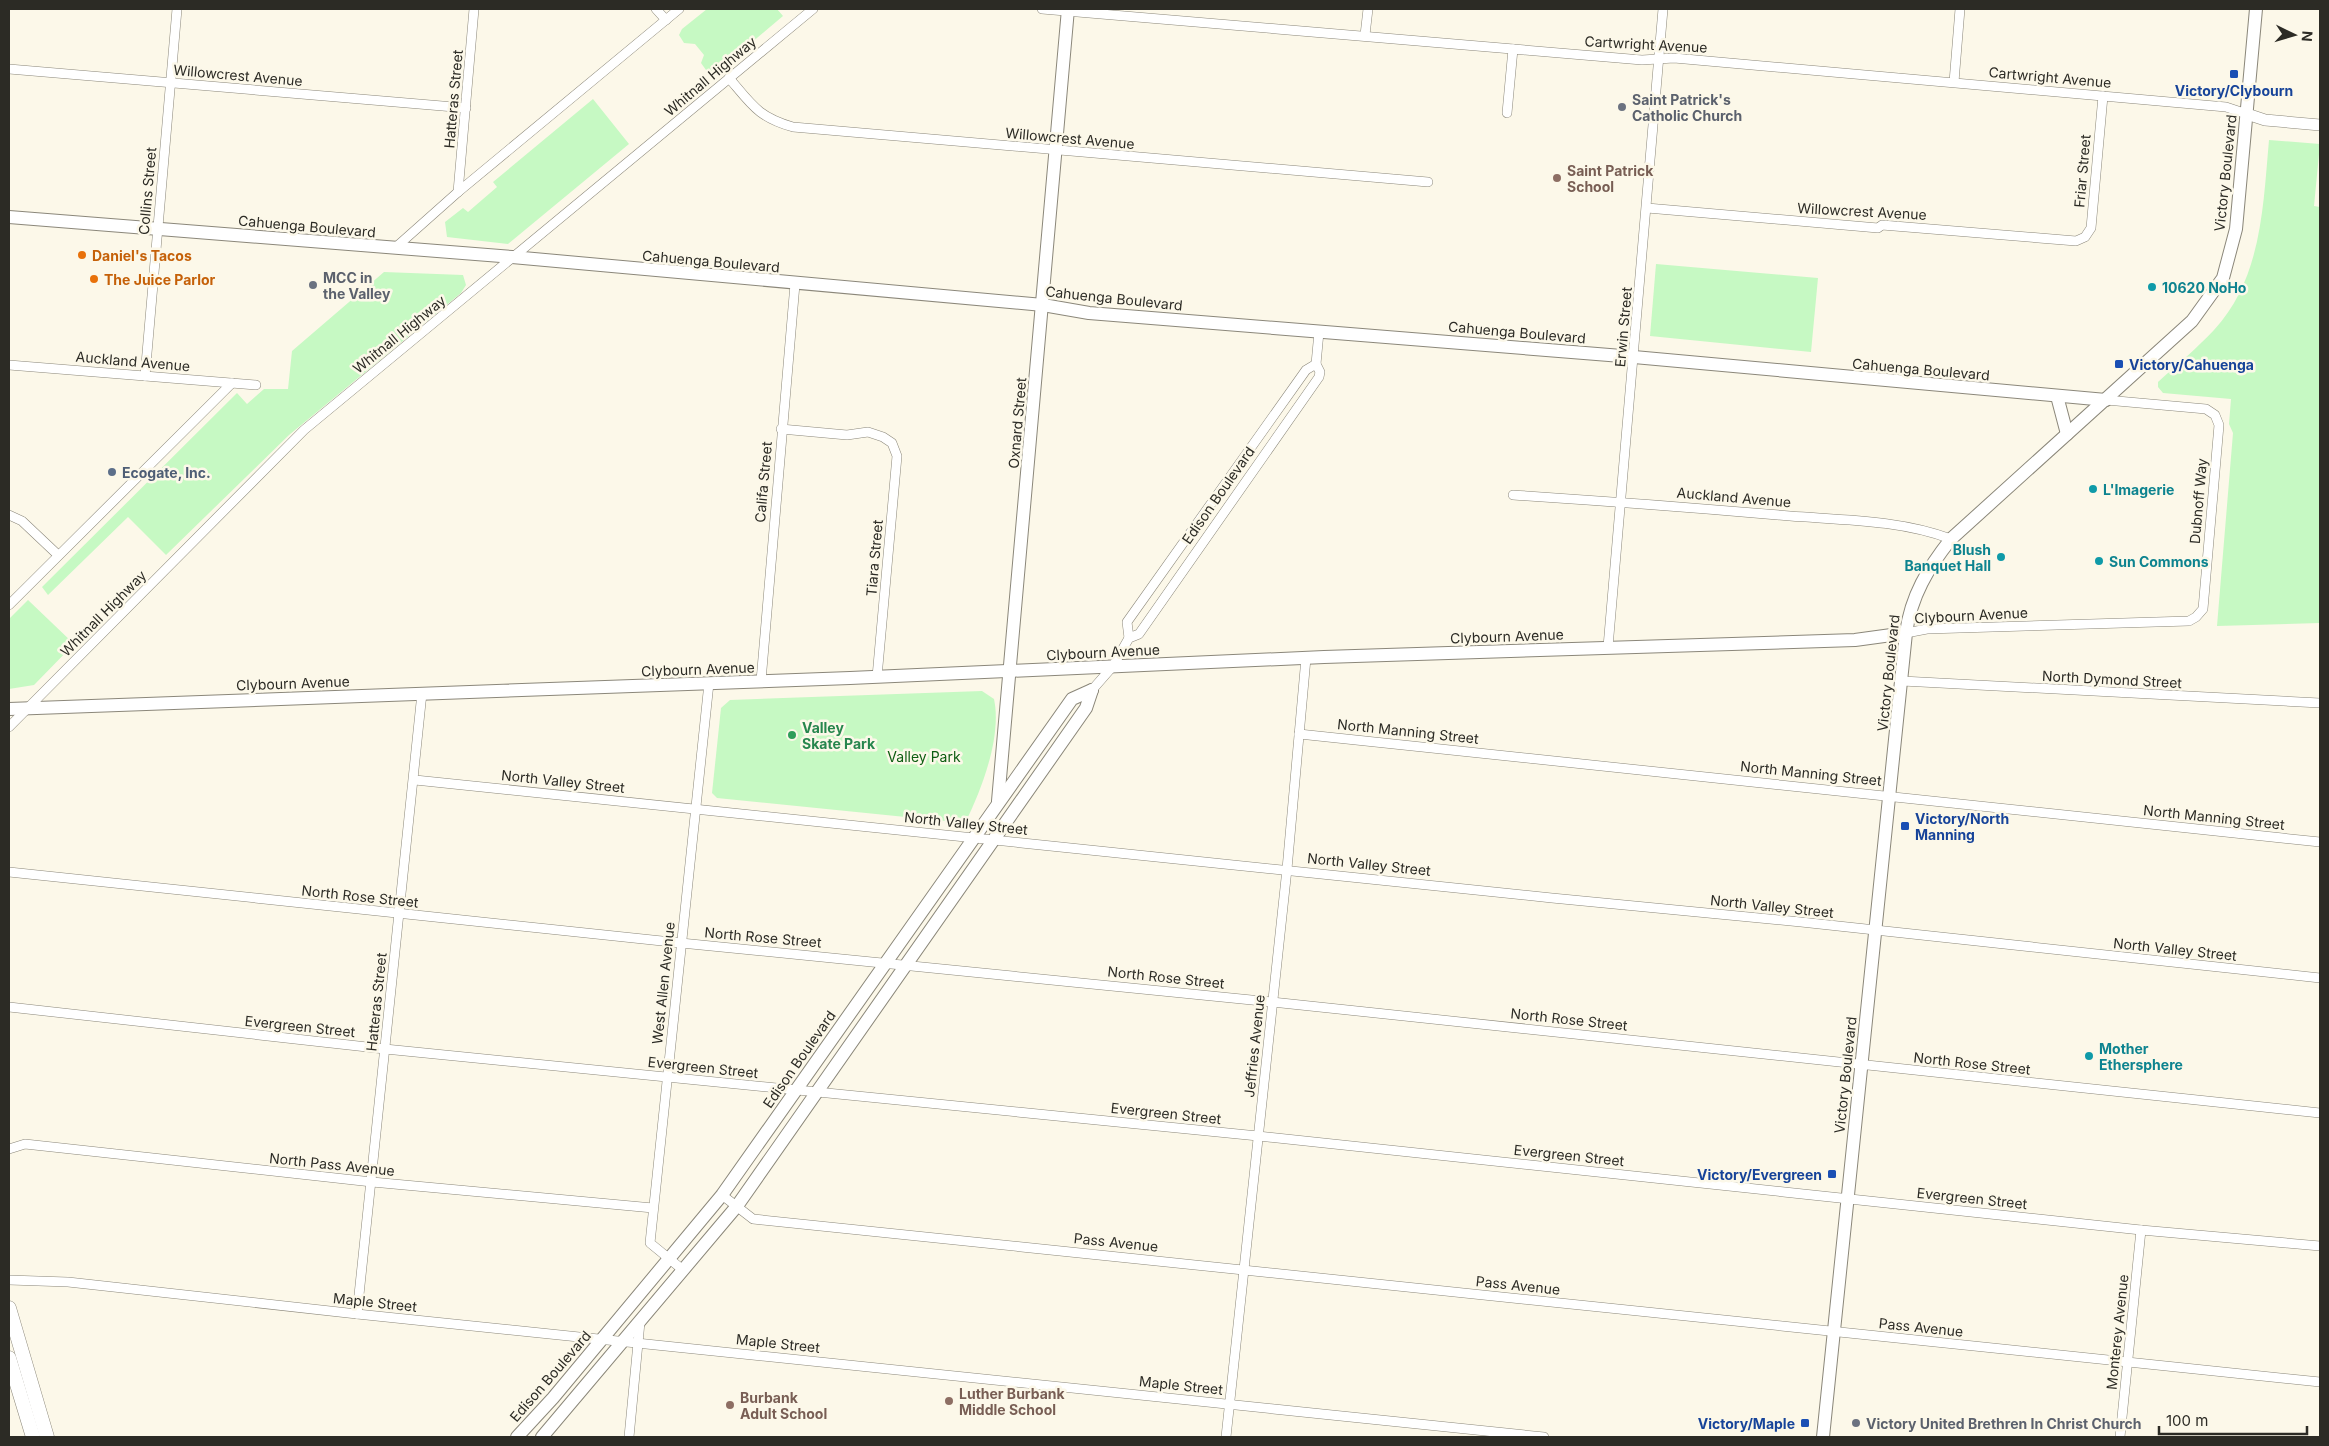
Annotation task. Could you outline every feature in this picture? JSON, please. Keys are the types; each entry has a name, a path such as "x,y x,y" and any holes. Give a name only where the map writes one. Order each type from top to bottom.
{"main road":[{"name":"Victory Boulevard","path":"1823,1437 1906,633 1913,601 1932,562 1951,539 2192,321 2223,278 2236,229 2256,9"},
{"name":"Oxnard Street","path":"994,839 1068,10"},
{"name":"Cahuenga Boulevard","path":"9,217 512,257 1043,305 1089,313 1634,357 2106,400"},
{"path":"2057,396 2067,434"},
{"name":"Clybourn Avenue","path":"9,709 761,682 1306,658 1855,640 1906,633"},
{"name":"Edison Boulevard","path":"517,1437 553,1398 722,1195 1072,699 1092,690"},
{"name":"Edison Boulevard","path":"542,1437 737,1206 1086,708 1092,690"},
{"path":"9,1308 13,1363 33,1437"},
{"path":"13,1363 47,1437"}],"street":[{"name":"Collins Street","path":"145,376 177,9"},
{"name":"Hatteras Street","path":"458,192 474,9"},
{"path":"656,9 666,20"},
{"path":"395,248 458,192 680,9"},
{"name":"Whitnall Highway","path":"9,727 304,430 813,9"},
{"name":"Cartwright Avenue","path":"1042,9 1513,49 1659,60 1674,58 1954,82 2226,107 2247,114"},
{"path":"1366,36 1368,9"},
{"name":"Erwin Street","path":"1608,647 1664,9"},
{"path":"1954,82 1960,9"},
{"path":"1507,113 1513,49"},
{"name":"Willowcrest Avenue","path":"9,69 466,108"},
{"name":"Willowcrest Avenue","path":"729,78 756,110 773,122 793,127 1428,182"},
{"name":"Friar Street","path":"2076,241 2085,237 2091,228 2103,96"},
{"path":"2247,114 2265,120 2320,125"},
{"name":"Willowcrest Avenue","path":"1647,208 1878,228 1882,225 2076,241"},
{"name":"Califa Street","path":"761,682 781,430 795,284"},
{"name":"Edison Boulevard","path":"1129,638 1139,634 1319,377 1320,372 1316,364 1319,332"},
{"name":"Edison Boulevard","path":"1092,690 1113,666 1129,638 1127,622 1306,370 1316,364"},
{"name":"Auckland Avenue","path":"9,365 256,385"},
{"path":"9,605 232,383"},
{"name":"Cahuenga Boulevard","path":"2106,400 2206,409 2215,415"},
{"name":"Dubnoff Way","path":"2196,617 2203,609 2218,425 2215,415"},
{"name":"Tiara Street","path":"781,430 848,435 868,432 883,437 892,443 896,456 877,677"},
{"name":"Auckland Avenue","path":"1513,495 1871,523 1930,531 1951,539"},
{"path":"9,515 22,521 58,555"},
{"name":"Clybourn Avenue","path":"1906,633 1927,629 2189,621 2196,617"},
{"name":"Jeffries Avenue","path":"1226,1437 1245,1269 1306,658"},
{"name":"North Dymond Street","path":"1902,681 2320,704"},
{"name":"West Allen Avenue","path":"683,1270 650,1243 680,943 709,683"},
{"name":"Hatteras Street","path":"357,1314 415,780 422,693"},
{"name":"North Manning Street","path":"1299,734 2320,842"},
{"name":"North Valley Street","path":"415,780 1552,898 1801,922 2320,978"},
{"name":"North Rose Street","path":"9,872 680,943 1272,1002 1862,1066 2320,1113"},
{"name":"Evergreen Street","path":"9,1007 385,1049 1258,1136 2141,1230 2320,1246"},
{"name":"North Pass Avenue","path":"9,1149 25,1144 372,1182 653,1208"},
{"name":"Pass Avenue","path":"722,1195 753,1219 2320,1382"},
{"name":"Monterey Avenue","path":"2120,1437 2141,1230"},
{"name":"Maple Street","path":"9,1280 68,1282 357,1314 1544,1437"},
{"path":"629,1437 640,1322"}],"green space":[{"path":"707,9 777,9 783,16 718,71 710,72 701,63 704,55 695,44 684,43 679,35 682,29"},
{"path":"593,99 629,144 508,244 447,237 445,222 463,208 468,212 497,187 493,182"},
{"path":"2269,140 2320,144 2314,206 2320,207 2320,623 2217,626 2233,433 2229,424 2231,399 2163,393 2158,387 2158,382 2214,330 2230,310 2242,288 2251,264 2262,215"},
{"path":"1656,264 1818,278 1811,352 1650,336"},
{"path":"384,272 463,275 466,285 461,293 289,435 166,555 128,517 48,595 42,587 237,393 247,404 264,389 288,389 292,351"},
{"path":"28,600 74,644 34,685 9,689 9,619"},
{"name":"Valley Park","path":"982,691 994,699 996,714 993,746 984,779 965,823 717,798 712,793 721,708 730,700"}],"place":[{"name":"Victory/Clybourn","path":"2234,74"},
{"name":"Saint Patrick's Catholic Church","path":"1622,107"},
{"name":"Saint Patrick School","path":"1557,178"},
{"name":"Daniel's Tacos","path":"82,255"},
{"name":"The Juice Parlor","path":"94,279"},
{"name":"MCC in the Valley","path":"313,285"},
{"name":"10620 NoHo","path":"2152,287"},
{"name":"Victory/Cahuenga","path":"2119,364"},
{"name":"Ecogate, Inc.","path":"112,472"},
{"name":"L'Imagerie","path":"2093,489"},
{"name":"Blush Banquet Hall","path":"2001,557"},
{"name":"Sun Commons","path":"2099,561"},
{"name":"Valley Skate Park","path":"792,735"},
{"name":"Victory/North Manning","path":"1905,826"},
{"name":"Mother Ethersphere","path":"2089,1056"},
{"name":"Victory/Evergreen","path":"1832,1174"},
{"name":"Luther Burbank Middle School","path":"949,1401"},
{"name":"Burbank Adult School","path":"730,1405"},
{"name":"Victory/Maple","path":"1805,1423"},
{"name":"Victory United Brethren In Christ Church","path":"1856,1423"}]}
